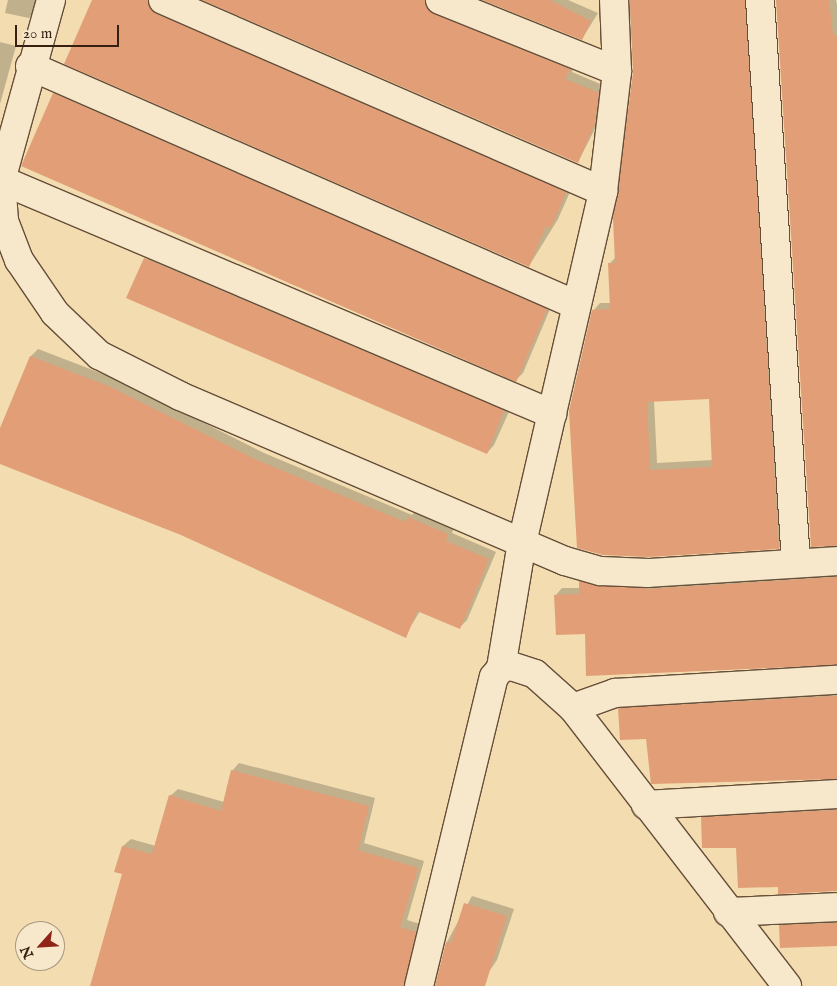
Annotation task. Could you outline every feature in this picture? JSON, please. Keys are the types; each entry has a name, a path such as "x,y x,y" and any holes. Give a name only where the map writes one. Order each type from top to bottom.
{"street":[{"path":"51,0 30,66 1,180 4,221 19,260 55,313 99,355 180,396 522,543 601,571 837,560"},
{"path":"163,0 603,192"},
{"path":"440,0 616,71"},
{"path":"419,986 489,695 501,668 522,543 552,414 574,304 603,192 616,71 614,0"},
{"path":"760,0 796,563"},
{"path":"30,66 574,304"},
{"path":"1,180 552,414"},
{"path":"501,668 522,668 535,674 573,708 728,912 787,986"},
{"path":"573,708 615,693 837,680"},
{"path":"646,805 837,794"},
{"path":"728,912 837,907"}],"building":[{"path":"92,0 148,0 157,14 566,192 551,228 546,226 529,267 64,64"},
{"path":"202,0 425,0 434,14 570,69 565,79 599,93 595,123 578,163"},
{"path":"482,0 550,0 591,21 582,40"},
{"path":"630,0 745,0 779,549 648,557 603,555 577,548 569,411 592,310 610,309 608,263 615,263 613,218 633,73","holes":["709,399 712,467 650,470 647,402"]},
{"path":"776,0 829,0 833,35 837,35 837,546 811,547"},
{"path":"53,93 547,309 516,382 21,166"},
{"path":"144,258 504,410 487,454 126,298"},
{"path":"30,356 111,387 257,460 405,522 408,517 448,534 446,541 489,559 460,629 417,611 406,638 181,535 0,464 0,428"},
{"path":"837,577 837,665 586,676 585,634 556,635 554,595 579,594 579,581 649,589"},
{"path":"837,696 837,779 651,784 646,739 620,740 618,708"},
{"path":"231,770 369,806 358,850 418,868 400,927 416,932 404,986 90,986 122,874 114,872 122,846 152,854 169,795 221,811"},
{"path":"837,810 837,891 778,894 778,887 738,888 736,848 702,848 701,817"},
{"path":"464,903 507,916 485,986 435,986 446,942 451,943"},
{"path":"837,923 837,946 780,948 779,925"}]}
